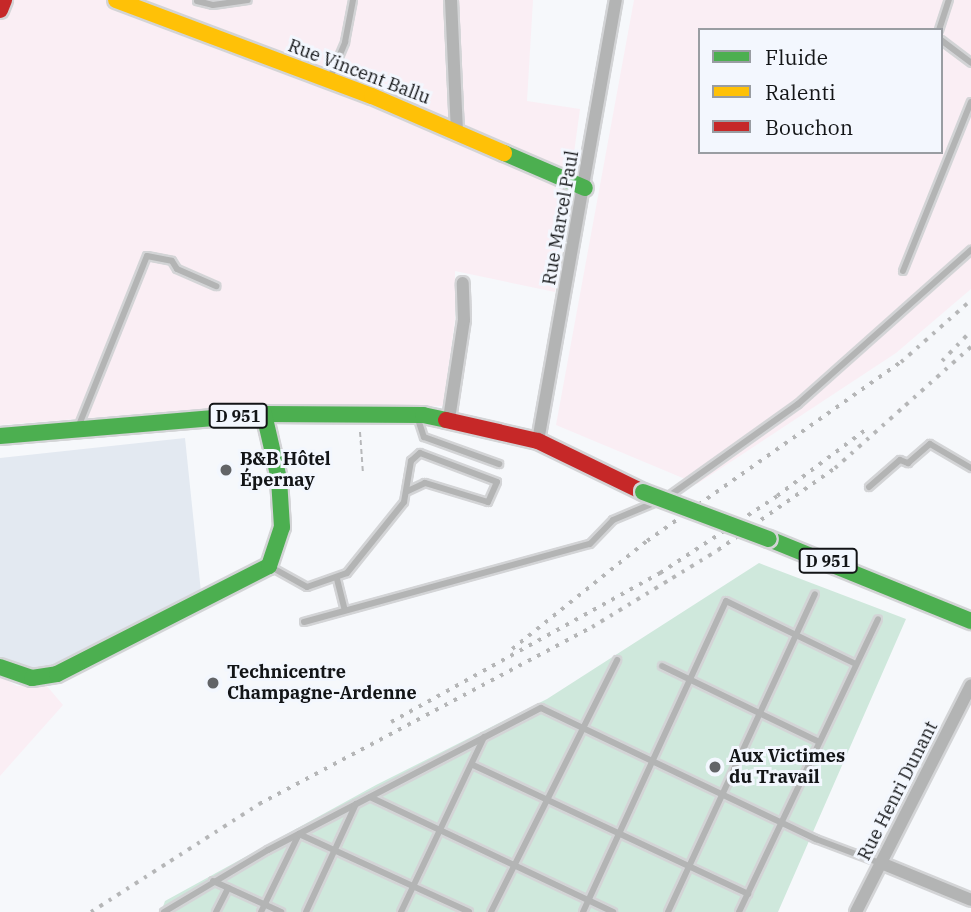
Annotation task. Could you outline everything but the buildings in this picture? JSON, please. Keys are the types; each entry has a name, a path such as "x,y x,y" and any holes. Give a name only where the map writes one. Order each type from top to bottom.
{"main road":[{"path":"0,10 4,0"},
{"name":"Rue Vincent Ballu","path":"116,0 329,80 585,188"},
{"path":"0,667 32,678 57,674 269,566 282,527 279,480 264,414"},
{"name":"D 951","path":"0,436 264,414 417,414 538,441 643,492"},
{"name":"D 951","path":"476,426 586,474 643,492 886,583 971,621"},
{"name":"D 951","path":"886,583 971,605"}],"street":[{"path":"451,0 457,132"},
{"name":"Rue Marcel Paul","path":"538,441 585,188 616,0"},
{"path":"449,419 464,320 463,283"},
{"name":"Rue Henri Dunant","path":"856,912 971,685"},
{"path":"881,863 971,900"}],"lane":[{"path":"197,1 213,5 248,0"},
{"path":"329,80 345,42 353,0"},
{"path":"940,28 949,0"},
{"path":"943,42 971,63"},
{"path":"903,271 971,102"},
{"path":"303,622 596,542 613,520 683,489 765,430 971,250"},
{"path":"77,430 147,256 172,261 177,269 216,286"},
{"path":"417,414 424,437 499,464"},
{"path":"869,487 900,460 908,463 930,444 971,468"},
{"path":"269,566 307,587 337,579 359,562 404,502 411,461 420,453 496,482 488,502 425,483 408,491"},
{"path":"337,579 345,610"},
{"path":"668,912 816,594"},
{"path":"583,912 726,601 856,664"},
{"path":"739,912 878,619"},
{"path":"491,912 617,660"},
{"path":"662,666 819,742"},
{"path":"164,912 213,881 299,834 541,708 781,822 881,863"},
{"path":"401,912 484,737"},
{"path":"473,765 748,894"},
{"path":"370,797 613,912"},
{"path":"306,912 356,804"},
{"path":"299,834 469,912"},
{"path":"261,912 299,834"},
{"path":"213,881 281,912"},
{"path":"216,912 228,888"}],"path":[{"path":"359,413 363,474"}],"shaded area":[{"path":"0,0 533,0 527,101 580,109 555,292 455,271 455,320 443,406 241,406 0,425"},
{"path":"634,0 971,0 971,289 896,353 697,484 556,425"},
{"path":"185,438 201,592 50,671 26,672 6,663 0,657 0,458"},
{"path":"0,676 17,686 46,685 63,705 0,776"}],"green space":[{"path":"759,563 906,619 778,912 161,912 165,901 376,785 547,699"}],"railway":[{"path":"512,649 647,541 901,362 971,300"},
{"path":"942,361 971,331"},
{"path":"91,912 259,804 592,627 718,550 835,468 971,347"},
{"path":"391,722 660,573 777,496 864,431"}],"traffic: fast":[{"path":"504,153 585,188"},
{"path":"0,667 32,678 57,674 269,566 282,527 279,479 264,414"},
{"path":"0,436 264,414 423,415 446,420"},
{"path":"643,492 769,539"},
{"path":"769,539 971,621"}],"traffic: slow":[{"path":"116,0 372,96 504,153"}],"traffic: jam":[{"path":"0,10 4,0"},
{"path":"446,420 538,441 643,492"}],"place":[{"name":"B&B Hôtel Épernay","path":"226,470"},
{"name":"Technicentre Champagne-Ardenne","path":"213,683"},
{"name":"Aux Victimes du Travail","path":"715,767"}]}
